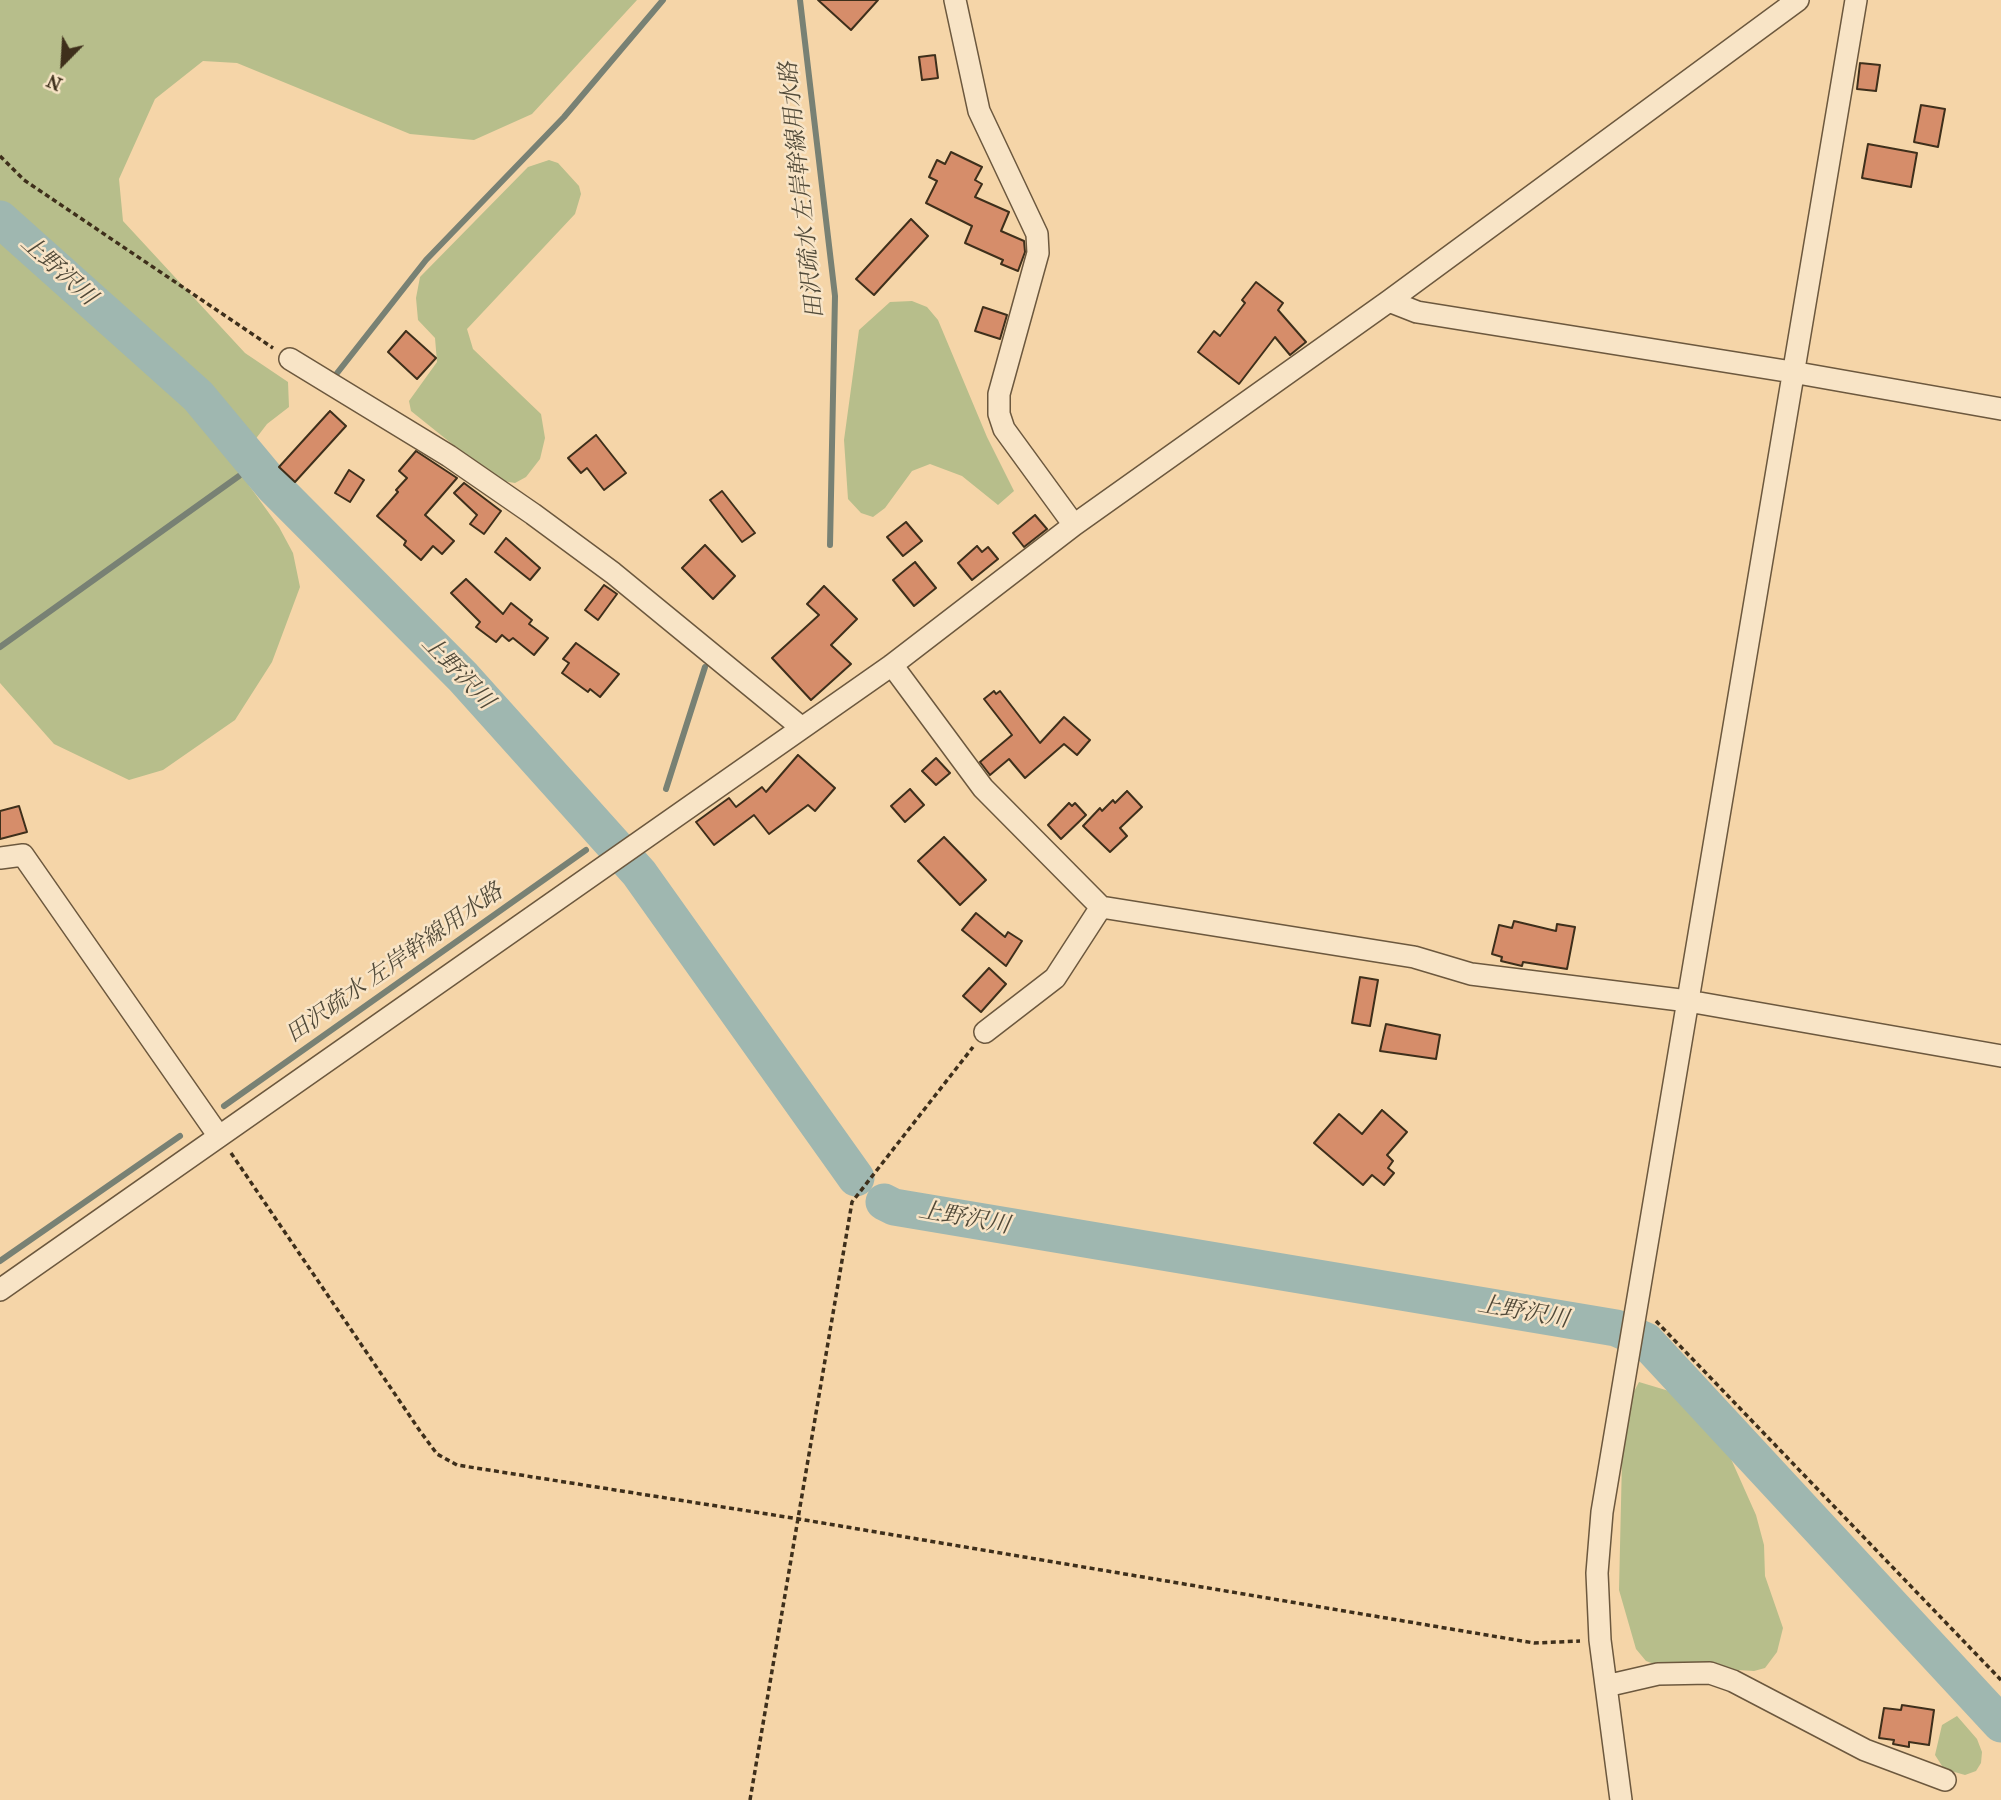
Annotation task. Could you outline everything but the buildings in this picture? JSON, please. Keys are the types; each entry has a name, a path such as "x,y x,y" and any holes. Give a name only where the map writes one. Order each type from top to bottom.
{"street":[{"path":"955,0 979,111 1037,234 1038,253 999,394 999,414 1004,429 1074,524"},
{"path":"0,1290 892,665 1074,524 1389,301 1798,0"},
{"path":"1621,1800 1600,1640 1597,1573 1602,1513 1856,0"},
{"path":"1389,301 1417,312 1792,372 2001,409"},
{"path":"290,359 449,456 543,522 613,573 802,728"},
{"path":"892,665 983,788 1101,907 1415,957 1471,974 1688,1001 2001,1056"},
{"path":"0,858 23,855 218,1135"},
{"path":"985,1032 1055,978 1101,907"},
{"path":"1606,1686 1658,1674 1710,1673 1733,1681 1865,1750 1945,1780"}],"path":[{"path":"0,156 24,180 290,359"},
{"path":"750,1800 852,1202 985,1032"},
{"path":"218,1135 437,1454 457,1465 799,1519 1534,1643 1600,1640"},
{"path":"1635,1309 2001,1680"}],"green space":[{"path":"0,0 637,0 532,114 474,140 410,134 237,63 203,61 155,99 119,179 123,221 245,353 288,382 289,407 267,424 235,466 279,527 293,553 300,587 272,662 235,720 163,770 129,780 54,744 0,683"},
{"path":"549,160 558,163 579,186 581,194 575,214 467,329 473,349 541,414 545,438 540,459 526,477 515,483 497,480 411,411 409,401 437,362 435,338 418,320 416,298 420,277 528,167"},
{"path":"912,301 927,307 938,320 987,437 1014,491 998,505 962,476 930,464 912,471 885,508 873,517 861,513 848,499 844,440 859,330 890,302"},
{"path":"1639,1382 1669,1391 1723,1441 1756,1515 1764,1545 1765,1576 1783,1628 1777,1652 1765,1668 1754,1671 1657,1665 1646,1661 1636,1649 1619,1590 1622,1460 1627,1405"},
{"path":"1957,1716 1977,1739 1982,1752 1981,1763 1976,1771 1965,1775 1944,1769 1935,1755 1942,1725"}],"waterway":[{"path":"334,377 426,260 564,117 663,0"},
{"name":"田沢疏水 左岸幹線用水路","path":"800,0 835,296 830,545"},
{"name":"上野沢川","path":"0,219 198,396 273,486 463,677 639,873 856,1178"},
{"path":"0,647 239,476"},
{"name":"田沢疏水 左岸幹線用水路","path":"666,789 705,667"},
{"name":"田沢疏水 左岸幹線用水路","path":"224,1106 586,850"},
{"name":"田沢疏水 左岸幹線用水路","path":"0,1261 180,1136"},
{"name":"上野沢川","path":"884,1202 894,1207 1616,1328 1646,1341 2001,1724"}]}
